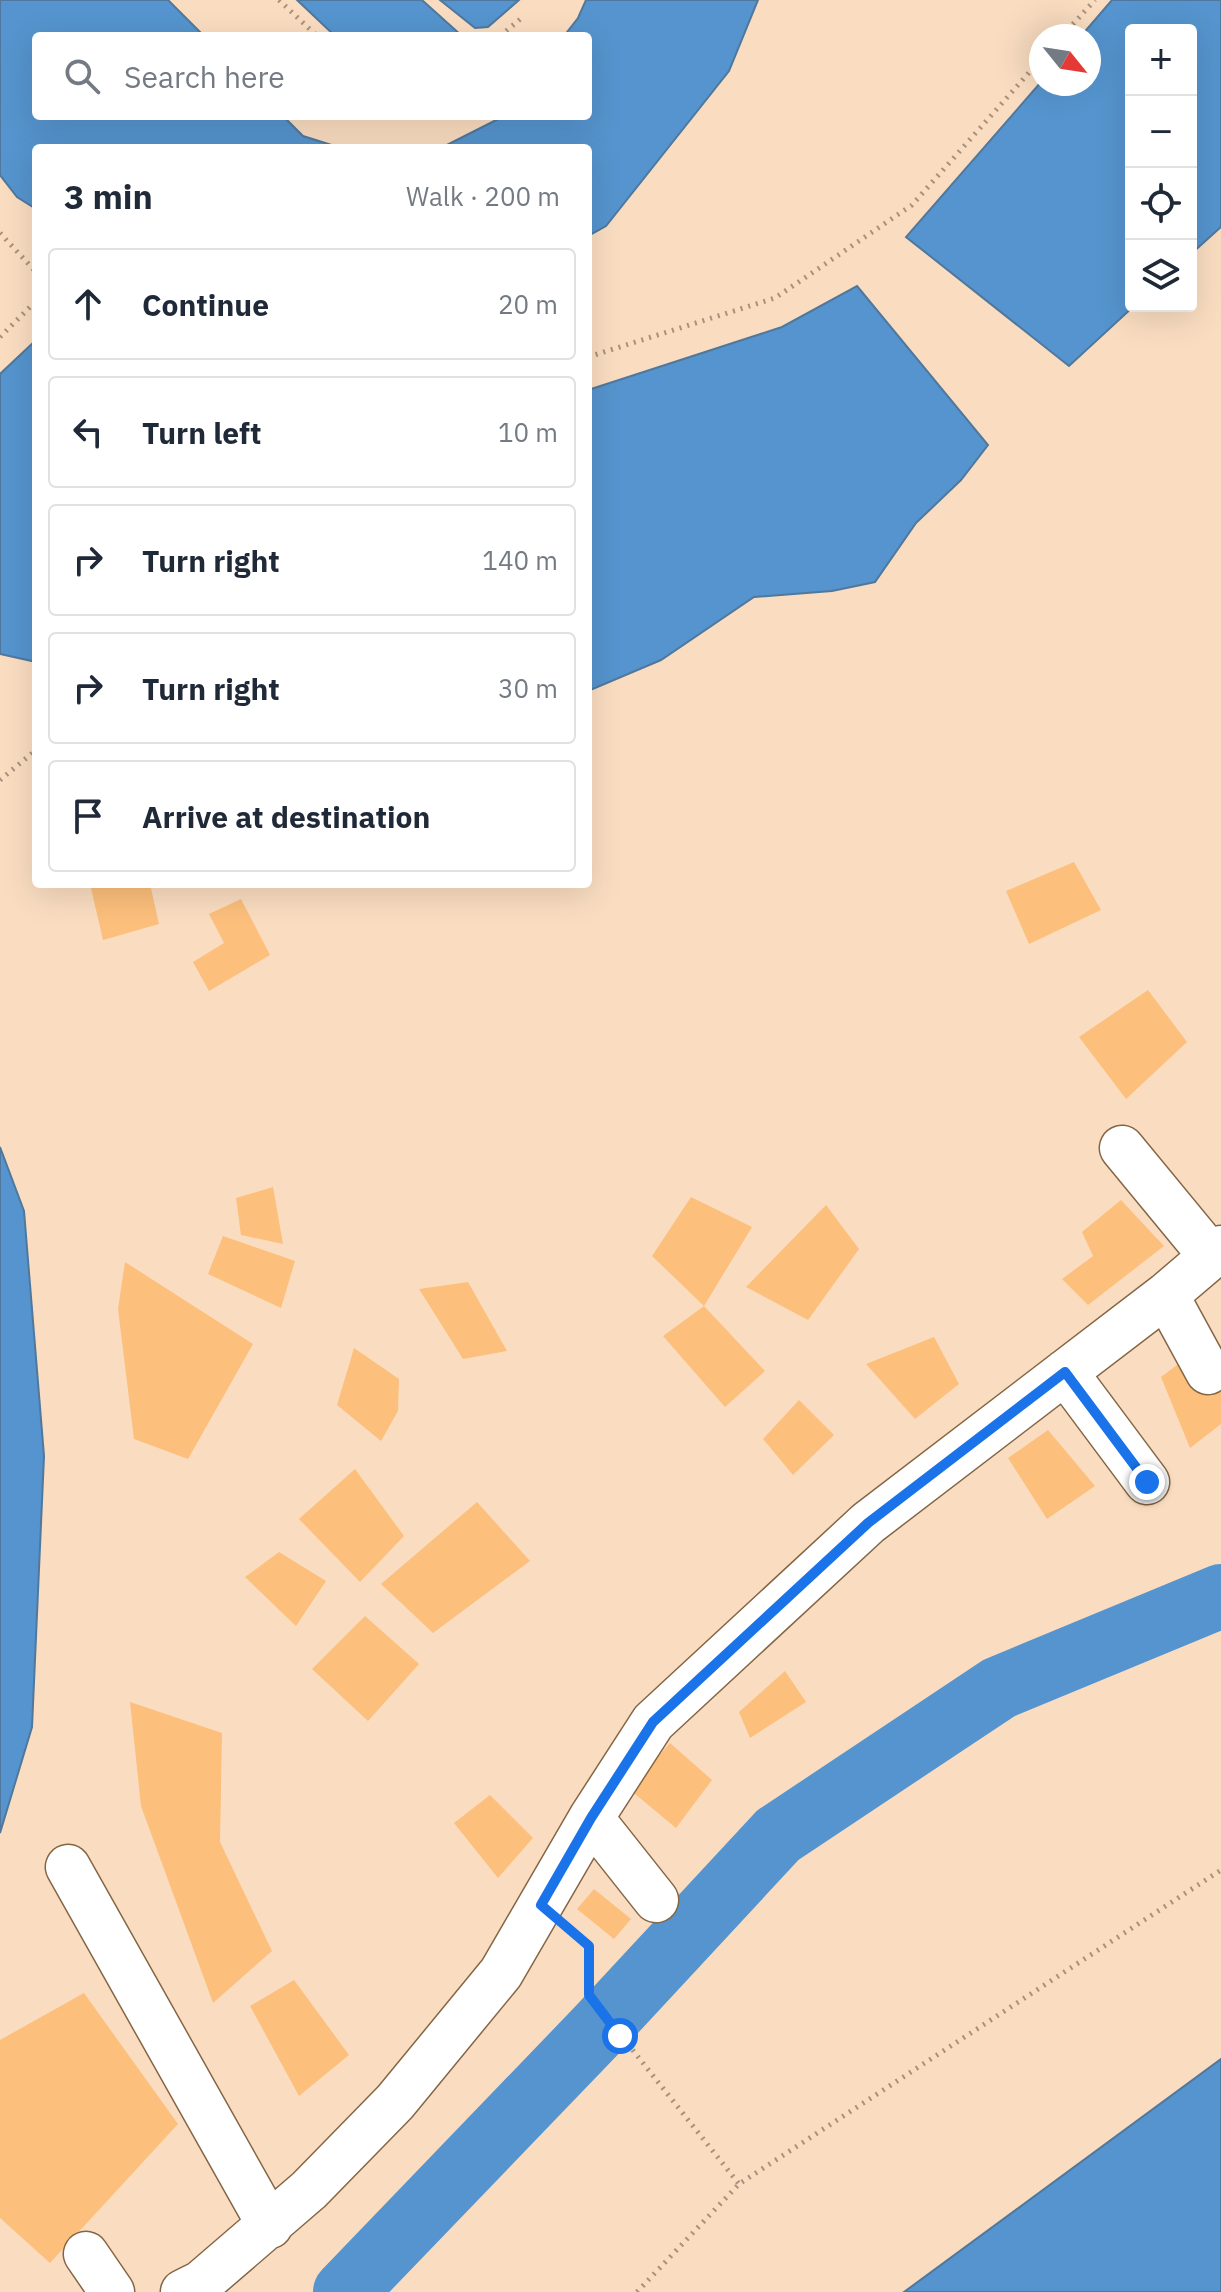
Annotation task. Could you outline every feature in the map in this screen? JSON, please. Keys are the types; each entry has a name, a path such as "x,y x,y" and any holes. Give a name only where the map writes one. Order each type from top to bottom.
{"street":[{"path":"183,2292 201,2283 270,2226 395,2102 501,1973 591,1818 653,1722 868,1523 1166,1295 1216,1252 1122,1148"},
{"path":"1166,1295 1208,1372"},
{"path":"1065,1372 1147,1482"},
{"path":"591,1818 656,1900"},
{"path":"68,1867 270,2226"},
{"path":"86,2254 112,2292"}],"path":[{"path":"279,0 313,32"},
{"path":"1073,24 1095,0"},
{"path":"505,32 524,16"},
{"path":"592,356 775,298 912,205 1029,73"},
{"path":"0,233 32,268"},
{"path":"0,337 32,305"},
{"path":"0,780 32,753"},
{"path":"637,2292 739,2184 1221,1870"},
{"path":"541,1905 589,1946 589,1995 739,2184"}],"water":[{"path":"0,0 168,0 200,32 32,32 32,120 287,120 303,136 328,144 32,144 32,206 17,197 0,175"},
{"path":"297,0 422,0 458,32 331,32"},
{"path":"440,0 519,0 488,27 475,28"},
{"path":"586,0 758,0 729,71 606,226 592,234 592,144 449,144 496,120 592,120 592,32 567,32"},
{"path":"1112,0 1221,0 1221,227 1197,249 1197,24 1125,24 1125,312 1128,312 1069,366 906,237 1029,96 1101,96 1101,24 1091,24"},
{"path":"857,286 988,445 961,480 916,523 875,582 832,591 754,597 661,660 592,689 592,389 782,327"},
{"path":"32,344 32,661 0,654 0,374"},
{"path":"0,1147 24,1211 44,1456 32,1727 0,1833"},
{"path":"1221,2059 1221,2292 904,2292"}],"building":[{"path":"1074,862 1101,910 1029,944 1006,891"},
{"path":"91,888 151,888 159,924 103,940"},
{"path":"241,899 270,955 209,991 193,962 224,943 209,914"},
{"path":"1148,990 1187,1042 1126,1099 1079,1037"},
{"path":"273,1187 283,1244 241,1235 236,1198"},
{"path":"691,1197 752,1227 704,1306 652,1256"},
{"path":"1121,1200 1164,1246 1088,1305 1062,1279 1093,1256 1082,1232"},
{"path":"826,1205 859,1249 808,1320 746,1287"},
{"path":"223,1236 295,1261 281,1308 208,1274"},
{"path":"125,1262 253,1344 188,1459 134,1439 118,1309"},
{"path":"468,1282 507,1351 463,1359 419,1289"},
{"path":"704,1306 765,1371 725,1407 663,1336"},
{"path":"934,1337 959,1384 915,1419 866,1364"},
{"path":"354,1348 399,1379 398,1411 381,1441 337,1405"},
{"path":"1197,1350 1221,1386 1221,1424 1190,1448 1161,1377"},
{"path":"799,1400 834,1435 793,1475 763,1439"},
{"path":"1048,1430 1095,1486 1047,1519 1008,1458"},
{"path":"355,1469 404,1536 360,1582 299,1519"},
{"path":"477,1502 530,1561 433,1633 381,1584"},
{"path":"279,1552 326,1581 296,1626 245,1577"},
{"path":"365,1616 419,1664 368,1721 312,1669"},
{"path":"785,1671 806,1702 750,1738 739,1712"},
{"path":"130,1702 222,1733 220,1842 272,1951 213,2003 141,1806"},
{"path":"670,1743 712,1780 676,1828 629,1789"},
{"path":"490,1795 533,1838 498,1878 454,1823"},
{"path":"594,1889 631,1919 614,1939 577,1909"},
{"path":"294,1980 349,2055 299,2096 250,2006"},
{"path":"84,1993 178,2124 50,2263 0,2218 0,2040"}],"waterway":[{"path":"345,2292 599,2028 778,1835 999,1688 1221,1596"}],"route":[{"path":"620,2036 589,1995 589,1946 541,1905 591,1818 653,1722 868,1523 1065,1372 1147,1482"}]}
